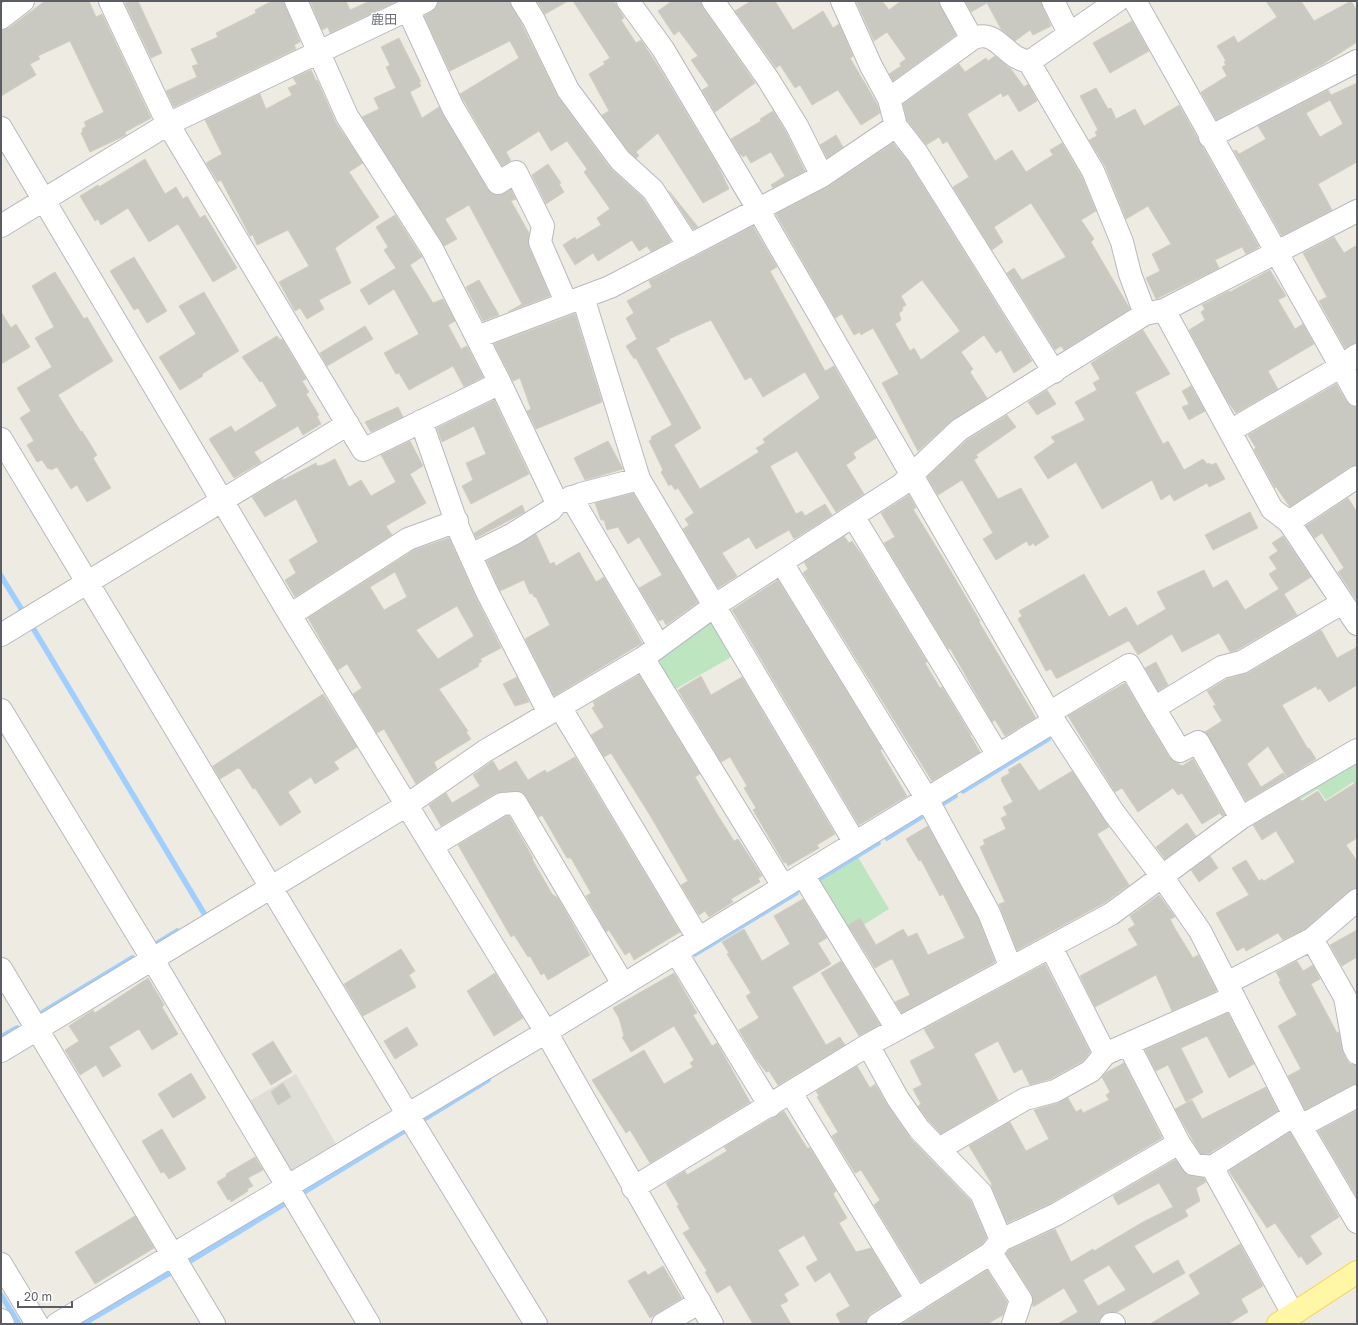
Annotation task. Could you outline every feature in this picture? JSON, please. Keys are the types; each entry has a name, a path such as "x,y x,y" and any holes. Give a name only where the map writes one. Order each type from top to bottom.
{"main road":[{"path":"1286,1319 1357,1272"}],"street":[{"path":"1,18 23,1"},
{"path":"110,1 168,124 363,450 500,383"},
{"path":"296,1 347,116 432,249 500,383 564,500 783,886"},
{"path":"522,1 534,20 568,90 620,160 653,190 689,246"},
{"path":"628,1 662,49 758,209 1051,717 1114,814 1161,875 1200,931 1297,1121 1357,1222"},
{"path":"713,1 768,79 797,126 822,176"},
{"path":"842,1 871,66 889,99 896,126 917,153 1054,372"},
{"path":"951,1 972,39"},
{"path":"1052,1 1069,33"},
{"path":"1029,62 1117,1"},
{"path":"1135,1 1276,254 1349,361 1357,395"},
{"path":"1,226 168,124 417,5 453,108 498,183 516,172 543,226 540,242 574,300 639,479 855,843"},
{"path":"889,99 979,35 992,37 1016,57 1029,62 1093,172 1122,242 1130,274 1230,431 1272,509 1289,522 1357,624"},
{"path":"1210,137 1357,61"},
{"path":"477,337 610,287 822,176 896,126"},
{"path":"1,128 221,501 546,1032 712,1324"},
{"path":"1,1051 407,805 485,751 651,652 714,606 901,485 959,430 1154,312 1276,254 1357,210"},
{"path":"1230,431 1349,361"},
{"path":"421,421 457,521 486,590 554,710 698,938"},
{"path":"1,635 348,424"},
{"path":"1,439 408,1115 536,1324"},
{"path":"1289,522 1357,478"},
{"path":"471,555 513,534 564,500 639,479"},
{"path":"853,516 998,755"},
{"path":"290,615 408,539 457,521"},
{"path":"782,563 927,799 988,913 1011,968"},
{"path":"1154,708 1222,667 1242,662 1342,603"},
{"path":"57,1324 546,1032 927,799 998,755 1051,717 1129,665 1180,751 1198,742 1241,818"},
{"path":"1,710 153,960 368,1324"},
{"path":"634,1188 897,1028 1111,914 1161,875 1241,818 1357,750"},
{"path":"432,846 502,804 516,804 623,984"},
{"path":"803,874 897,1028"},
{"path":"939,1149 1025,1099 1055,1091 1079,1078 1091,1071 1105,1054 1128,1044 1230,990 1312,939 1357,900"},
{"path":"1312,939 1345,997 1354,1047 1357,1053"},
{"path":"1051,947 1105,1054"},
{"path":"676,952 770,1106"},
{"path":"1,969 214,1324"},
{"path":"1128,1044 1178,1143 1193,1164 1212,1167 1297,1121 1357,1096"},
{"path":"868,1045 898,1099 920,1129 982,1193 996,1246 1021,1300 1013,1324"},
{"path":"791,1093 917,1300"},
{"path":"878,1324 917,1300 996,1246 1057,1214 1178,1143"},
{"path":"1212,1167 1286,1319"},
{"path":"1,1264 37,1324"},
{"path":"663,1324 700,1302"},
{"path":"1,1320 4,1324"}],"shaded area":[{"path":"296,1074 336,1144 292,1171 283,1168 246,1103"}],"green space":[{"path":"708,622 714,624 733,656 674,690 658,662 660,656"},
{"path":"1357,758 1357,788 1353,782 1326,800 1318,789 1281,811 1277,805"},
{"path":"858,857 889,909 849,934 820,887 821,880"}],"building":[{"path":"45,1 89,1 96,17 102,14 151,118 125,132 126,135 90,152 81,133 83,131 82,129 86,126 84,122 104,112 70,41 38,56 40,59 30,64 36,75 1,96 1,30 9,28"},
{"path":"130,1 138,1 162,53 151,58 125,3"},
{"path":"272,1 284,1 300,42 294,45 296,49 174,107 166,91 197,77 192,66 198,64 191,49 218,37 216,33 256,13 255,10"},
{"path":"310,1 346,1 350,10 370,1 397,1 330,33 328,27 322,30"},
{"path":"438,1 510,1 558,97 610,168 643,198 671,241 651,252 647,246 639,251 632,240 598,261 593,253 575,265 563,245 575,237 576,240 601,225 597,218 610,209 584,172 587,169 567,141 551,151 539,131 506,152 511,161 502,166 460,94 519,58 510,41 450,71 424,16 436,8"},
{"path":"537,1 568,1 545,14"},
{"path":"573,1 614,1 624,18 621,20 636,43 641,40 658,66 718,166 729,189 703,203 658,133 636,152 639,156 636,158 629,152 602,115 609,111 589,74 605,64 603,62 610,58"},
{"path":"672,1 701,1 703,8 755,83 715,112 702,90 709,86 691,60 698,56 679,31 674,35 658,11"},
{"path":"751,1 775,1 793,30 823,11 833,28 839,24 853,56 850,58 877,104 880,113 861,125 838,90 812,105 800,85 795,88 780,65 776,68 735,11"},
{"path":"856,1 882,1 889,10 901,1 939,1 956,35 893,81 889,74 901,66 900,63 906,59 887,32 874,41"},
{"path":"965,1 1041,1 1051,26 1033,35 1030,30 1015,41 1001,29 987,3 971,12"},
{"path":"1266,1 1301,1 1314,21 1351,1 1357,11 1357,42 1323,64 1216,120 1201,92 1227,76 1222,67 1226,65 1224,62 1226,61 1217,46 1234,36 1238,43 1277,17"},
{"path":"1132,21 1149,51 1110,73 1093,43"},
{"path":"399,38 421,82 419,82 421,86 410,92 422,118 439,107 488,190 492,194 498,195 511,190 516,199 511,201 529,233 529,247 550,296 508,312 522,304 469,205 445,219 457,239 444,246 362,117 379,109 374,98 396,88 386,67 390,65 381,47"},
{"path":"995,56 1011,69 1024,87 1028,84 1037,101 1019,112 1008,94 1003,97 1001,93 967,114 995,161 1012,150 1026,172 1053,155 1050,150 1062,143 1082,177 1096,211 1081,220 1094,239 1091,242 1130,309 1064,350 1061,346 1055,350 1007,273 1014,268 1022,280 1066,257 1031,203 994,227 1003,242 992,250 953,187 969,177 947,141 943,144 939,137 926,145 907,120 903,104 959,64 965,72 986,58 988,61"},
{"path":"311,70 336,123 363,163 349,172 379,217 335,248 351,283 319,300 324,309 307,319 300,308 295,311 279,282 309,266 288,230 257,245 253,235 250,236 221,180 218,182 206,163 222,154 205,120 260,94 266,109 292,95 288,88 297,84 293,78"},
{"path":"1357,83 1357,162 1318,184 1332,210 1282,236 1234,151 1236,150 1239,154 1266,139 1258,126 1328,90 1331,95","holes":["1330,100 1343,124 1320,137 1306,113"]},
{"path":"1096,88 1108,109 1111,108 1116,119 1135,109 1144,126 1179,105 1259,247 1246,254 1242,247 1215,260 1219,268 1156,299 1146,278 1160,271 1152,254 1171,244 1148,206 1126,219 1105,166 1089,140 1097,136 1095,132 1098,130 1080,96"},
{"path":"773,111 786,132 805,171 773,188 771,185 785,176 771,152 751,163 746,155 743,157 739,153 731,139 761,121 760,119"},
{"path":"836,135 843,147 827,158 820,145"},
{"path":"893,143 907,160 1032,361 1014,373 1001,350 996,353 984,335 961,352 973,369 970,372 987,398 951,421 918,451 882,383 899,374 873,328 861,335 860,332 854,335 842,314 835,318 776,214 829,186","holes":["922,280 960,331 921,360 914,348 910,351 895,324 901,320 899,313 906,305 901,296"]},
{"path":"145,159 165,194 176,187 183,199 187,196 200,218 205,215 237,268 213,282 178,224 149,242 128,208 101,225 98,219 95,221 80,196 98,185 99,187"},
{"path":"548,164 561,183 559,184 564,192 546,204 532,175"},
{"path":"669,191 698,227 693,229"},
{"path":"395,215 422,257 410,265 433,303 443,299 455,321 448,325 461,349 467,346 483,377 464,387 453,366 409,390 399,373 396,374 384,353 419,334 394,289 369,305 360,290 396,268 384,250 388,247 376,227"},
{"path":"753,226 777,267 770,271 825,371 834,366 876,438 853,453 856,458 846,465 864,494 836,512 797,451 770,466 796,514 802,511 805,516 825,504 832,515 794,539 789,530 756,549 749,537 722,553 737,576 718,588 683,529 689,525 685,519 694,513 678,488 675,490 671,484 669,486 661,472 663,470 649,441 652,439 651,437 672,425 636,358 634,359 626,346 637,339 626,318 634,313 627,301 652,287 649,281","holes":["711,320 745,380 751,377 763,397 805,372 820,398 763,439 765,443 756,448 759,452 700,489 674,445 701,428 656,348 670,341 669,339"]},
{"path":"1334,237 1344,253 1357,245 1357,343 1345,348 1319,301 1327,297 1303,253"},
{"path":"134,257 167,311 147,323 138,308 134,310 110,271"},
{"path":"1270,270 1286,296 1278,300 1295,329 1303,324 1314,344 1268,371 1278,389 1236,413 1226,399 1189,330 1205,320 1201,312 1205,309 1202,305 1229,291 1230,292"},
{"path":"55,272 84,319 87,317 113,361 58,395 97,455 93,458 111,488 87,502 77,485 71,489 57,467 51,470 50,468 48,469 42,460 37,462 27,445 34,441 20,418 31,411 17,388 52,367 35,338 54,327 32,286"},
{"path":"479,280 499,315 483,321 466,287"},
{"path":"204,292 239,351 202,374 203,376 180,390 159,357 196,334 179,306"},
{"path":"1,312 11,328 16,324 30,347 1,364"},
{"path":"575,314 602,402 536,429 527,411 531,409 520,378 513,381 494,344"},
{"path":"365,326 373,339 327,366 320,353"},
{"path":"1143,330 1170,374 1135,392 1163,444 1168,441 1184,470 1203,459 1207,464 1209,463 1211,465 1216,463 1225,479 1209,487 1207,483 1174,501 1170,494 1161,500 1152,480 1102,509 1076,462 1048,479 1034,457 1055,442 1051,437 1085,420 1075,402 1097,390 1093,383 1100,379 1091,363"},
{"path":"277,336 280,340 282,339 306,379 302,381 309,392 306,394 319,415 317,416 321,424 303,435 298,426 254,452 261,462 234,478 209,439 231,426 235,432 277,406 262,381 260,382 242,357"},
{"path":"1336,384 1346,401 1351,406 1357,407 1357,465 1350,467 1290,507 1276,487 1275,488 1254,449 1256,448 1248,435"},
{"path":"1191,386 1205,411 1189,420 1182,407 1189,404 1182,391"},
{"path":"1047,390 1056,404 1037,415 1028,402"},
{"path":"494,400 529,474 471,504 462,486 473,480 466,463 486,454 474,426 442,442 437,428"},
{"path":"398,407 403,417 371,432 365,422"},
{"path":"1007,415 1016,427 976,455 978,457 974,460 998,499 1021,488 1049,537 1035,546 1034,543 1029,546 1027,541 996,560 983,539 993,533 962,480 938,495 927,477 967,440"},
{"path":"410,441 423,466 410,474 426,503 386,526 392,535 295,597 285,580 296,573 289,560 318,542 296,499 265,517 252,497 283,478 283,480 316,463 317,466 323,465 335,459 349,487 361,480 371,496 396,482 381,455"},
{"path":"608,441 623,469 585,480 574,458"},
{"path":"633,493 698,602 666,625 663,619 659,621 639,588 662,575 639,537 628,544 618,527 607,530 604,520 601,520 595,503"},
{"path":"909,495 916,508 913,509 1036,718 1005,736 995,720 992,722 950,648 948,649 884,543 895,537 881,513"},
{"path":"1348,498 1357,512 1357,601 1338,572 1344,568 1322,533 1315,538 1306,526"},
{"path":"522,505 525,512 476,538 474,533"},
{"path":"1250,512 1258,528 1213,550 1205,535"},
{"path":"536,534 550,564 554,562 556,566 579,552 596,582 604,577 642,643 554,696 525,639 550,625 536,597 534,597 532,593 530,594 524,580 500,591 487,561"},
{"path":"844,536 849,543 852,541 861,554 927,662 925,663 940,688 942,687 980,752 932,781 803,573 808,569 804,562"},
{"path":"1283,536 1311,577 1284,594 1297,615 1237,650 1230,652 1219,633 1182,652 1172,634 1138,655 1128,641 1056,678 1051,669 1046,671 1018,619 1022,616 1019,611 1084,574 1109,617 1126,607 1137,626 1166,609 1157,592 1204,570 1213,588 1227,580 1245,610 1279,589 1269,574 1277,569 1269,557 1278,551 1272,543"},
{"path":"449,538 475,596 501,648 480,659 482,661 478,664 479,666 439,689 468,731 466,732 471,739 434,762 437,769 416,784 384,729 377,733 353,694 362,688 347,664 338,670 308,618 414,550","holes":["395,572 407,597 384,610 370,587","457,606 474,636 438,659 416,630"]},
{"path":"778,580 882,749 880,750 907,796 859,825 732,610"},
{"path":"1321,630 1337,658 1357,647 1357,685 1329,702 1320,688 1318,690 1316,686 1282,705 1308,749 1309,748 1316,759 1287,777 1268,746 1247,764 1261,787 1283,773 1286,777 1246,801 1205,732 1222,721 1213,706 1216,705 1207,691 1227,679 1248,673"},
{"path":"1156,662 1168,685 1158,691 1145,668"},
{"path":"639,675 700,774 695,777 717,814 734,841 738,839 762,876 758,878 760,882 731,899 733,902 709,917 705,911 699,915 681,885 688,881 651,817 611,753 604,757 591,735 604,727 592,708 595,706 593,702"},
{"path":"701,676 711,695 742,677 835,834 817,845 819,848 788,866 786,862 784,863 753,810 756,808 744,788 747,786 730,757 721,762 678,690"},
{"path":"517,677 529,702 515,706 503,684"},
{"path":"1125,683 1169,757 1182,766 1193,759 1225,815 1222,816 1220,813 1202,824 1182,793 1178,795 1173,788 1138,812 1122,788 1115,792 1068,716"},
{"path":"323,694 357,747 334,762 339,769 315,784 311,777 288,792 301,812 280,826 255,788 253,789 241,770 238,768 220,779 213,766"},
{"path":"575,757 680,932 634,960 630,952 625,955 609,930 606,932 586,896 591,893 571,858 567,858 542,815 539,817 522,792 515,791 496,793 441,826 429,805 446,793 452,803 480,786 473,775 493,761 499,771 516,761 528,780 545,770 547,773"},
{"path":"1020,763 1039,791 1072,771 1109,827 1097,834 1129,885 1104,903 1017,950 999,904 1005,902 980,847 985,844 983,840 1006,829 1001,818 1007,815 1003,807 1013,802 1001,778 1010,773 1008,770"},
{"path":"1357,782 1357,838 1346,845 1357,861 1357,888 1349,891 1305,929 1283,940 1278,933 1246,951 1244,947 1237,951 1216,913 1249,895 1232,868 1246,860 1259,881 1262,879 1264,881 1295,862 1276,831 1262,840 1253,825 1299,798 1302,801 1318,791 1325,802"},
{"path":"506,816 509,816 552,894 558,898 590,955 548,980 544,973 541,975 530,956 528,957 514,935 511,937 458,845"},
{"path":"1187,823 1196,836 1165,859 1156,847"},
{"path":"928,826 978,918 995,962 902,1013 895,1002 910,995 893,960 891,959 875,968 848,925 860,918 876,945 903,929 908,937 917,933 928,955 965,938 943,894 940,896 921,860 919,861 906,839"},
{"path":"1210,856 1218,868 1199,882 1191,870"},
{"path":"1159,895 1175,917 1170,919 1174,927 1193,958 1198,955 1217,991 1172,1011 1156,975 1095,1007 1080,976 1138,945 1128,929 1135,925 1130,916"},
{"path":"803,899 827,938 818,943 831,964 792,987 826,1045 840,1037 845,1045 778,1085 769,1071 766,1072 756,1059 739,1030 759,1018 746,996 751,993 727,954 729,953 722,942 744,929 762,961 790,944 774,916"},
{"path":"1357,930 1357,957 1342,966 1330,945"},
{"path":"401,949 415,971 409,975 416,987 363,1016 344,984"},
{"path":"841,961 880,1025 859,1036 821,973"},
{"path":"1297,961 1303,971 1313,965 1320,979 1311,984 1337,1033 1339,1032 1342,1049 1346,1059 1350,1064 1357,1065 1357,1084 1305,1110 1288,1076 1301,1069 1278,1026 1297,1015 1279,982 1281,981 1276,972"},
{"path":"1045,964 1090,1052 1083,1061 1050,1079 1030,1085 1022,1069 1014,1073 998,1041 974,1054 998,1100 941,1134 918,1106 921,1104 913,1089 922,1085 910,1061 935,1048 924,1029"},
{"path":"495,973 523,1018 494,1036 467,991"},
{"path":"674,973 697,1013 693,1015 712,1046 717,1043 750,1102 650,1163 630,1130 626,1133 592,1080 644,1050 664,1084 693,1067 690,1063 694,1060 674,1026 631,1052 622,1037 624,1036 619,1018 613,1008"},
{"path":"148,978 164,1005 162,1007 178,1034 152,1050 139,1029 109,1047 121,1066 103,1077 96,1065 80,1075 65,1050 79,1041 69,1026 93,1010 95,1013"},
{"path":"1228,1013 1254,1064 1229,1078 1207,1036 1181,1048 1203,1092 1186,1102 1168,1065 1156,1071 1145,1050"},
{"path":"407,1027 418,1045 395,1059 384,1041"},
{"path":"273,1041 292,1072 271,1085 252,1054"},
{"path":"1124,1063 1162,1138 1051,1203 1007,1223 991,1185 992,1184 969,1146 1010,1122 1026,1151 1049,1139 1034,1110 1058,1103 1068,1098 1076,1112 1081,1109 1083,1113 1109,1100 1106,1095 1110,1092 1102,1077 1107,1072"},
{"path":"857,1066 870,1088 875,1084 910,1138 970,1200 987,1238 982,1244 921,1282 874,1205 880,1200 861,1170 855,1173 832,1136 838,1132 817,1097 819,1096 816,1091"},
{"path":"191,1073 206,1098 173,1118 158,1094"},
{"path":"283,1083 291,1097 278,1105 271,1092"},
{"path":"1266,1087 1278,1111 1208,1154 1200,1153 1175,1109 1192,1100 1202,1119"},
{"path":"1357,1110 1357,1197 1318,1131"},
{"path":"784,1111 807,1148 810,1148 836,1191 833,1194 847,1218 839,1223 856,1252 871,1248 900,1296 871,1313 867,1318 866,1324 841,1324 836,1314 850,1306 830,1272 815,1282 806,1267 818,1260 804,1235 778,1250 799,1285 784,1294 788,1301 780,1305 791,1324 753,1324 730,1285 717,1293 705,1272 707,1271 683,1233 690,1229 677,1206 679,1205 666,1183 685,1171 687,1175 727,1151 724,1147"},
{"path":"162,1129 186,1169 169,1179 164,1172 161,1173 142,1141"},
{"path":"1290,1132 1339,1217 1310,1236 1322,1254 1307,1265 1301,1256 1299,1258 1275,1223 1267,1228 1229,1171"},
{"path":"255,1157 263,1170 248,1178 253,1186 231,1202 230,1199 228,1200 217,1182 227,1176 226,1174"},
{"path":"1175,1160 1187,1175 1204,1178 1206,1182 1196,1188 1200,1201 1185,1210 1188,1216 1134,1246 1153,1274 1178,1260 1185,1273 1117,1312 1105,1313 1097,1324 1058,1324 1078,1312 1064,1288 1033,1307 1032,1294 1006,1254 1009,1250 1055,1229 1071,1262 1093,1249 1094,1251 1143,1222 1173,1207 1159,1183 1118,1205 1113,1196","holes":["1109,1265 1126,1290 1098,1306 1083,1280"]},
{"path":"135,1216 154,1248 95,1284 75,1252"},
{"path":"1240,1244 1263,1286 1241,1299 1248,1312 1228,1324 1150,1324 1200,1294 1189,1275"},
{"path":"663,1266 682,1298 650,1318 628,1281 645,1271 648,1275"},
{"path":"987,1270 1007,1302 1003,1315 987,1324 902,1324"}],"waterway":[{"path":"1,576 22,610"},
{"path":"33,628 205,915"},
{"path":"963,791 1048,739"},
{"path":"937,807 955,796"},
{"path":"887,838 921,817"},
{"path":"817,880 878,843"},
{"path":"695,954 796,893"},
{"path":"156,944 177,931"},
{"path":"43,1012 132,958"},
{"path":"1,1037 17,1028"},
{"path":"421,1121 488,1080"},
{"path":"301,1194 406,1130"},
{"path":"187,1263 286,1203"},
{"path":"83,1324 172,1272"},
{"path":"1,1295 19,1324"}],"district":[{"name":"鹿田","path":"384,19"}]}
